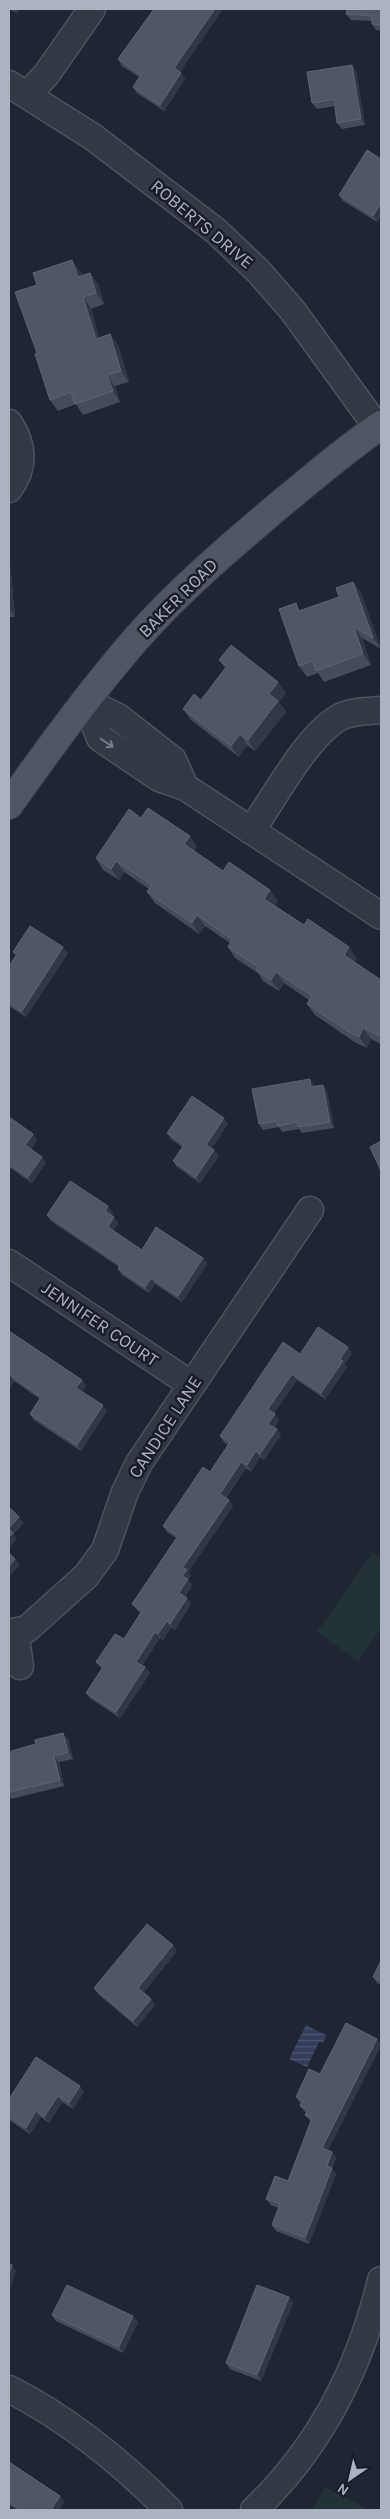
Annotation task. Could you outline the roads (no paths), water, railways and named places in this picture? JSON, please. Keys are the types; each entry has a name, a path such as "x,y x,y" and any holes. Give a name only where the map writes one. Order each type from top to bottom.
{"main road":[{"name":"BAKER ROAD","path":"9,805 85,701 137,638 214,562 317,474 379,426"}],"street":[{"path":"18,89 46,75 92,9"},
{"name":"ROBERTS DRIVE","path":"18,89 94,138 216,231 252,265 293,311 379,426"},
{"path":"9,423 21,447 22,460 18,476 9,489"},
{"path":"85,701 100,738 159,778 185,787 381,916"},
{"path":"251,831 320,732 341,717 365,711 381,710"},
{"name":"CANDICE LANE","path":"20,1666 12,1632 27,1629 49,1612 86,1576 105,1550 125,1492 139,1463 310,1210"},
{"name":"JENNIFER COURT","path":"9,1263 192,1385"},
{"path":"254,2510 277,2488 314,2441 342,2391 365,2339 381,2280"},
{"path":"9,2389 43,2406 93,2442 142,2483 169,2510"}],"water":[{"path":"306,2025 326,2035 323,2043 319,2042 307,2067 289,2059"}]}
